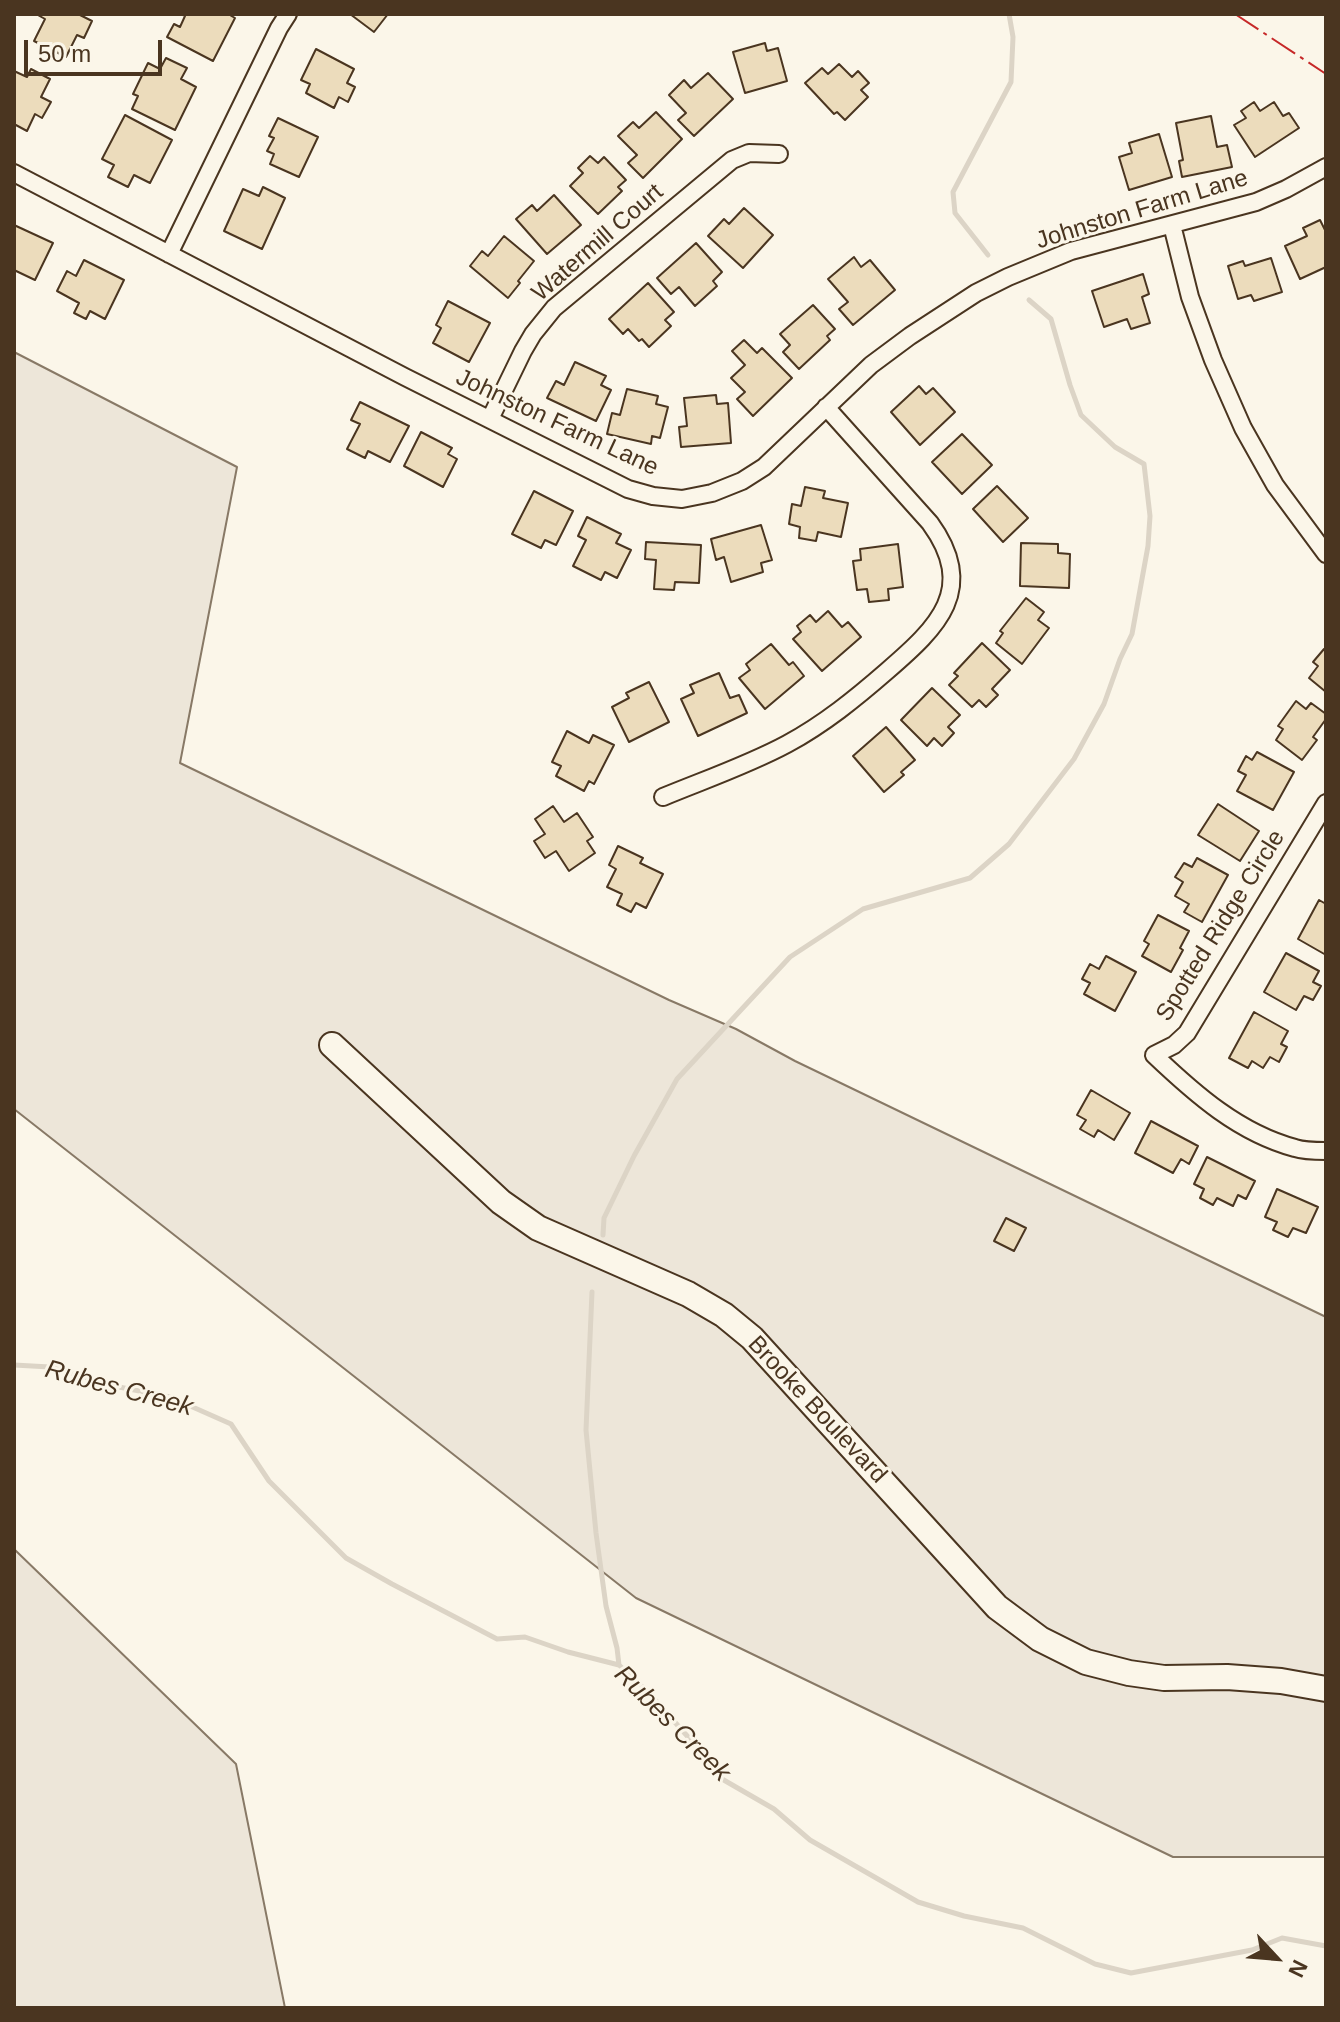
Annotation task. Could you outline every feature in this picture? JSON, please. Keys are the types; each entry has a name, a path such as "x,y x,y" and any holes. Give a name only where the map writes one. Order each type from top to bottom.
{"street":[{"path":"169,254 288,14"},
{"name":"Watermill Court","path":"490,419 533,334 568,295 732,160 749,153 779,154"},
{"name":"Johnston Farm Lane","path":"14,173 628,489 682,499 712,493 742,481 764,467 871,365 976,293 1071,251 1256,202 1326,167"},
{"path":"1172,225 1190,297 1243,428 1275,485 1326,554"},
{"path":"663,797 760,757 818,726 912,650 947,603 952,568 940,536 826,407"},
{"name":"Spotted Ridge Circle","path":"1326,803 1187,1033 1174,1045 1154,1055 1191,1091 1250,1132 1297,1149 1326,1151"},
{"name":"Brooke Boulevard","path":"332,1045 501,1202 538,1228 688,1294 724,1315 752,1338 997,1607 1040,1639 1086,1662 1129,1673 1164,1678 1227,1677 1281,1681 1326,1689"}],"shaded area":[{"path":"14,352 237,467 180,763 669,1000 736,1029 795,1061 1326,1317 1326,1857 1173,1857 636,1598 14,1109"},
{"path":"14,1549 236,1764 285,2008 14,2008"}],"building":[{"path":"36,14 78,14 92,21 84,38 77,35 66,57 34,41 45,19"},
{"path":"181,14 228,14 235,18 213,61 167,37 174,24 180,27 185,16"},
{"path":"350,14 388,14 374,32"},
{"path":"765,43 767,51 778,48 787,81 745,93 733,52"},
{"path":"316,49 354,69 347,83 355,87 348,102 339,97 334,108 306,93 310,84 301,80"},
{"path":"166,58 187,68 181,79 196,87 175,130 132,109 138,96 133,94 148,63 160,69"},
{"path":"839,64 852,77 858,71 869,83 861,90 868,97 845,120 837,112 834,114 805,83 822,68 828,74"},
{"path":"31,69 50,79 41,97 51,102 42,118 35,114 27,131 14,124 14,71 27,77"},
{"path":"708,73 733,99 694,136 678,120 686,113 669,95 684,80 691,88"},
{"path":"1254,102 1260,111 1274,102 1283,116 1289,113 1299,128 1255,157 1234,125 1246,118 1241,111"},
{"path":"656,112 682,139 643,178 628,163 637,155 618,136 633,122 639,128"},
{"path":"125,115 172,140 150,183 134,175 128,187 108,177 114,165 102,159"},
{"path":"1211,116 1217,147 1227,145 1232,167 1182,177 1179,161 1183,160 1176,123"},
{"path":"278,118 318,137 299,177 270,164 274,154 267,151 274,138 269,136"},
{"path":"1159,134 1172,177 1129,190 1119,157 1132,153 1129,143"},
{"path":"590,156 598,163 604,157 626,180 618,187 622,191 598,214 570,186 583,173 578,168"},
{"path":"263,187 285,198 262,249 224,231 243,189 259,196"},
{"path":"554,195 581,225 547,254 516,219 532,205 537,211"},
{"path":"744,208 773,235 743,268 708,236 724,219 729,224"},
{"path":"1320,220 1326,232 1326,267 1300,279 1285,246 1307,236 1303,228"},
{"path":"14,225 53,243 35,280 14,270"},
{"path":"504,236 534,261 508,298 470,266 482,251 488,256"},
{"path":"696,243 722,272 713,281 717,286 695,306 679,287 671,294 657,278"},
{"path":"854,257 861,267 870,260 895,290 853,325 839,309 848,302 828,279"},
{"path":"1271,258 1282,292 1254,301 1251,295 1238,299 1228,266 1243,261 1245,266"},
{"path":"84,260 124,280 105,319 90,311 86,319 74,313 79,303 57,291 67,271 76,276"},
{"path":"1143,274 1149,294 1142,297 1150,323 1131,329 1127,319 1104,327 1092,291"},
{"path":"648,283 674,312 665,320 671,326 649,347 628,329 623,334 609,319"},
{"path":"448,301 490,323 469,362 433,343 441,328 436,325"},
{"path":"813,305 835,329 827,336 830,340 799,369 783,352 790,345 780,334"},
{"path":"744,340 757,353 762,348 792,378 753,416 737,399 745,392 731,378 745,365 732,351"},
{"path":"575,362 606,376 601,385 611,390 596,421 547,398 556,381 564,385"},
{"path":"919,386 926,394 933,388 955,412 920,445 891,412"},
{"path":"627,389 658,396 656,404 668,407 660,438 652,436 651,444 607,434 612,413 620,415"},
{"path":"716,395 717,404 728,403 731,443 681,447 679,427 687,426 684,398"},
{"path":"360,402 409,426 390,462 368,451 365,458 347,449 360,424 351,420"},
{"path":"421,432 452,448 448,454 457,459 443,487 404,466"},
{"path":"962,434 992,465 962,494 932,462"},
{"path":"997,486 1028,518 1003,542 973,509"},
{"path":"805,487 825,491 823,498 848,503 841,537 818,532 816,541 799,538 800,527 789,524 792,504 801,506"},
{"path":"534,491 573,511 556,545 545,540 541,548 512,534"},
{"path":"587,517 621,534 616,543 631,550 617,578 605,572 601,580 573,566 586,540 578,536"},
{"path":"761,525 772,560 761,563 763,572 731,582 724,557 716,560 711,539"},
{"path":"646,542 701,545 699,583 675,582 674,590 654,589 656,560 645,559"},
{"path":"1021,543 1058,544 1058,553 1070,554 1069,588 1020,586"},
{"path":"898,544 903,587 888,589 889,600 869,602 867,589 857,590 853,561 861,560 860,549"},
{"path":"1026,598 1044,612 1038,620 1049,628 1022,664 996,643 1003,633 1000,631"},
{"path":"828,611 842,627 848,622 861,637 822,671 793,639 801,632 797,626 810,615 816,622"},
{"path":"982,643 1010,670 992,689 998,695 986,707 979,700 972,707 949,685 958,676 954,673"},
{"path":"771,644 789,665 793,662 804,676 765,709 739,678 750,670 746,664"},
{"path":"1324,649 1326,692 1309,678 1318,666 1313,662"},
{"path":"719,673 730,698 739,695 747,713 698,736 681,699 694,693 690,685"},
{"path":"649,682 669,722 629,742 612,707 629,698 626,693"},
{"path":"932,688 960,715 948,727 954,733 942,746 934,738 927,746 901,720"},
{"path":"1296,701 1306,709 1311,703 1326,714 1326,719 1313,737 1317,740 1302,760 1276,740 1283,729 1278,726"},
{"path":"886,727 915,760 901,772 904,775 884,792 853,756"},
{"path":"567,731 589,743 593,735 614,745 594,784 589,781 584,791 556,776 561,766 552,762"},
{"path":"1257,752 1294,772 1273,810 1237,791 1246,775 1238,771 1246,756 1252,760"},
{"path":"1218,804 1259,831 1240,861 1198,835"},
{"path":"553,806 564,822 577,813 593,837 587,841 595,853 569,871 556,851 545,858 534,841 545,834 535,819"},
{"path":"618,846 643,858 640,863 663,874 646,908 636,903 631,912 617,905 622,894 607,887 616,869 609,865"},
{"path":"1197,858 1228,875 1202,922 1184,912 1189,904 1175,896 1183,882 1175,877 1184,863 1192,867"},
{"path":"1319,900 1326,904 1326,955 1298,939"},
{"path":"1158,915 1189,931 1171,972 1142,956 1149,944 1144,941"},
{"path":"1286,953 1319,971 1313,982 1321,986 1313,1000 1304,996 1296,1010 1264,992"},
{"path":"1106,956 1136,972 1115,1011 1084,994 1090,983 1082,979 1090,964 1099,969"},
{"path":"1254,1012 1288,1031 1281,1044 1287,1047 1279,1062 1270,1057 1263,1068 1252,1061 1248,1068 1229,1058"},
{"path":"1091,1090 1130,1113 1114,1140 1098,1130 1094,1137 1080,1129 1086,1120 1077,1115"},
{"path":"1151,1121 1198,1146 1189,1164 1181,1159 1173,1173 1135,1153"},
{"path":"1207,1157 1255,1181 1246,1199 1238,1195 1233,1206 1217,1198 1213,1205 1200,1198 1204,1189 1194,1184"},
{"path":"1277,1189 1318,1207 1306,1233 1293,1228 1288,1237 1273,1230 1277,1222 1265,1217"},
{"path":"1006,1218 1026,1228 1014,1251 994,1241"}],"waterway":[{"path":"988,255 955,213 953,192 1011,82 1013,37 1009,14"},
{"path":"603,1235 604,1218 677,1079 790,957 863,909 970,878 1009,844 1074,759 1104,704 1132,634 1148,546 1150,516 1144,464 1115,447 1081,415 1051,319 1029,300"},
{"path":"592,1292 586,1430 606,1606 619,1665"},
{"name":"Rubes Creek","path":"14,1365 50,1367 119,1387 170,1397 231,1424 269,1481 346,1558 497,1639 525,1637 619,1665 648,1692 722,1779 774,1809 810,1840 918,1902 964,1916 1023,1928 1095,1964 1131,1973 1252,1950 1282,1938 1326,1946"}],"power":[{"path":"1235,14 1326,74"}]}
